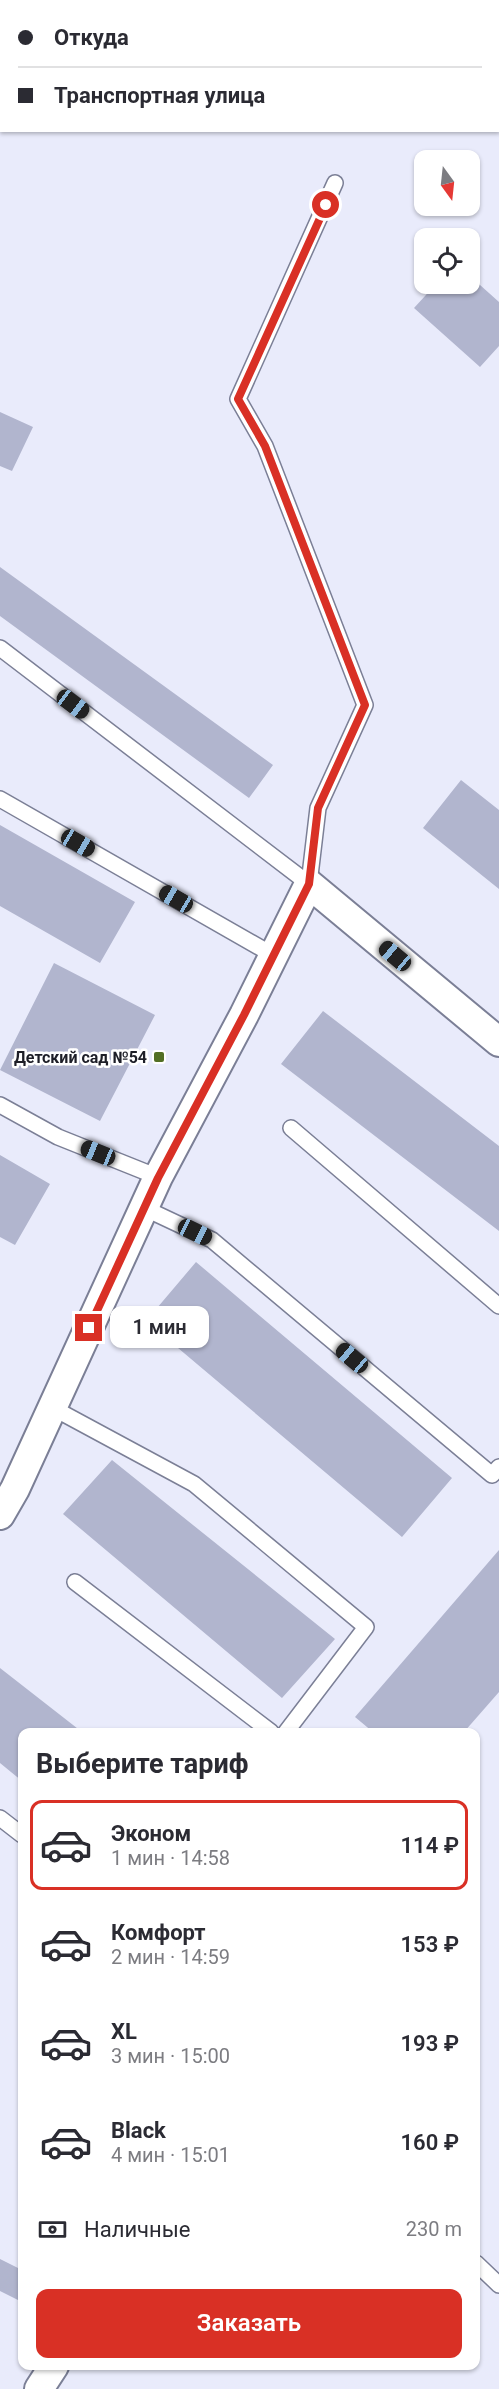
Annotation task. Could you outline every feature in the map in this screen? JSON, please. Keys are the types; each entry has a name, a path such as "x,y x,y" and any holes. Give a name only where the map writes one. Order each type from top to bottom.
{"street":[{"path":"0,1515 15,1489 53,1408 158,1178 309,884 499,1042"},
{"path":"39,2389 51,2370"}],"lane":[{"path":"309,884 318,808 365,705 265,446 238,399 335,183"},
{"path":"0,648 309,884"},
{"path":"0,799 273,955"},
{"path":"0,1106 58,1137 158,1178"},
{"path":"291,1128 499,1306"},
{"path":"144,1208 212,1240 492,1475 499,1467"},
{"path":"53,1408 194,1485 366,1627 289,1728"},
{"path":"75,1582 266,1728"},
{"path":"0,1818 18,1832"},
{"path":"480,2267 499,2285"}],"building":[{"path":"480,285 499,302 499,346 480,367 414,308 427,294 480,294"},
{"path":"0,412 33,427 12,471 0,466"},
{"path":"0,567 273,765 249,798 0,616"},
{"path":"461,780 499,810 499,889 423,828"},
{"path":"0,825 135,902 100,963 0,906"},
{"path":"54,963 155,1015 100,1121 0,1070"},
{"path":"323,1011 499,1146 499,1231 281,1064"},
{"path":"0,1155 50,1184 15,1245 0,1237"},
{"path":"196,1262 452,1478 402,1537 146,1321"},
{"path":"112,1460 335,1639 282,1698 63,1514"},
{"path":"499,1550 499,1692 468,1728 368,1728 355,1717"},
{"path":"0,1668 77,1728 18,1728 18,1778 0,1763"},
{"path":"0,2259 18,2268 18,2300 0,2291"}],"place":[{"name":"Детский сад №54","path":"159,1057"}],"route":[{"path":"89,1328 158,1178 244,1015 309,884 318,808 365,705 265,446 238,399 326,205"}]}
